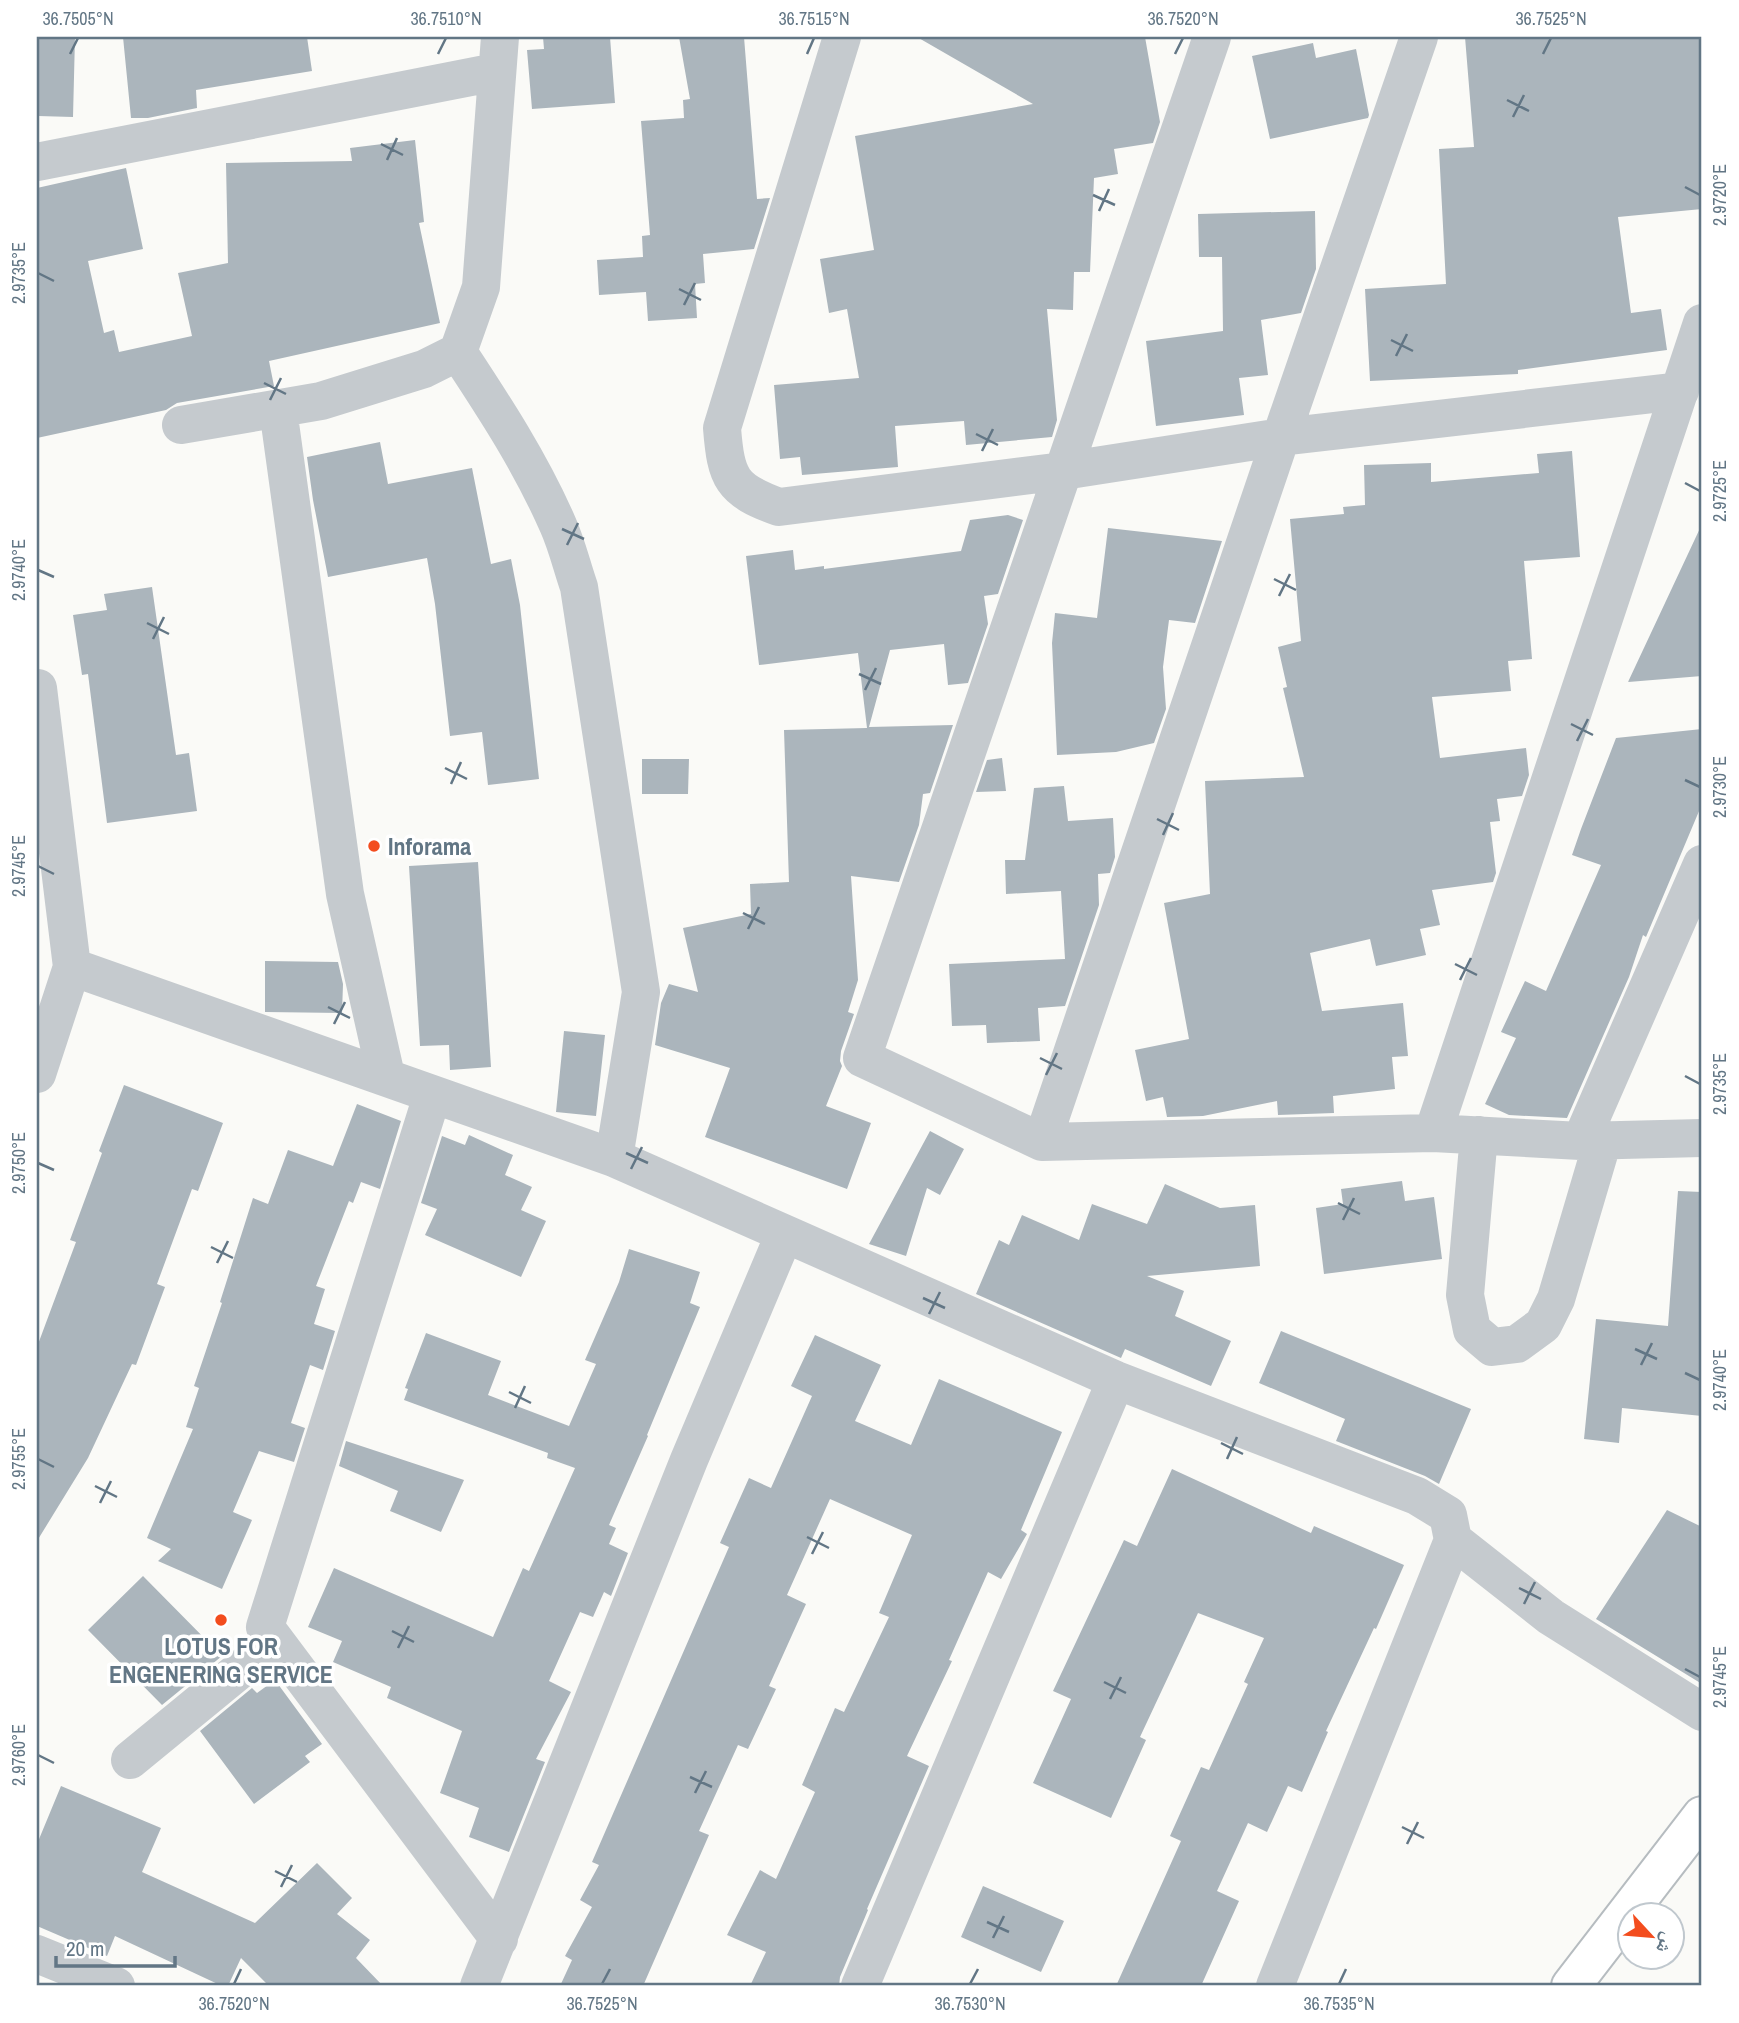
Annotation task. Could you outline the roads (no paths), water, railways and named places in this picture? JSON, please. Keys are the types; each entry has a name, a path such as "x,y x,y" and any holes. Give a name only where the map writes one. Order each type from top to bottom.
{"main road":[{"path":"1571,1986 1702,1816"}],"street":[{"path":"842,37 722,428 725,460 736,485 758,499 779,507 1063,471 1281,437 1684,413"},
{"path":"1212,37 862,1058 1042,1142 1433,1133 1592,1140 1702,1138"},
{"path":"1042,1142 1419,37"},
{"path":"37,162 498,54 481,286 457,352 424,369 321,401 181,425"},
{"path":"1433,1133 1684,413 1702,323"},
{"path":"457,352 503,420 530,468 559,527 579,587 634,932 641,992 614,1158"},
{"path":"278,409 345,894 386,1076"},
{"path":"37,1074 72,967 38,688"},
{"path":"1479,1135 1465,1295 1472,1330 1492,1347 1517,1344 1543,1325 1556,1299 1592,1140 1702,864"},
{"path":"72,967 614,1158 1116,1380 1417,1496 1448,1515 1453,1540 1275,1986"},
{"path":"432,1096 265,1628 499,1940"},
{"path":"479,1986 689,1460 784,1235"},
{"path":"860,1986 1116,1380"},
{"path":"1453,1540 1550,1617 1702,1712"},
{"path":"130,1760 275,1640"},
{"path":"37,1954 116,1986"}],"place":[{"name":"Inforama","path":"374,846"},
{"name":"LOTUS FOR ENGENERING SERVICE","path":"221,1620"}]}
